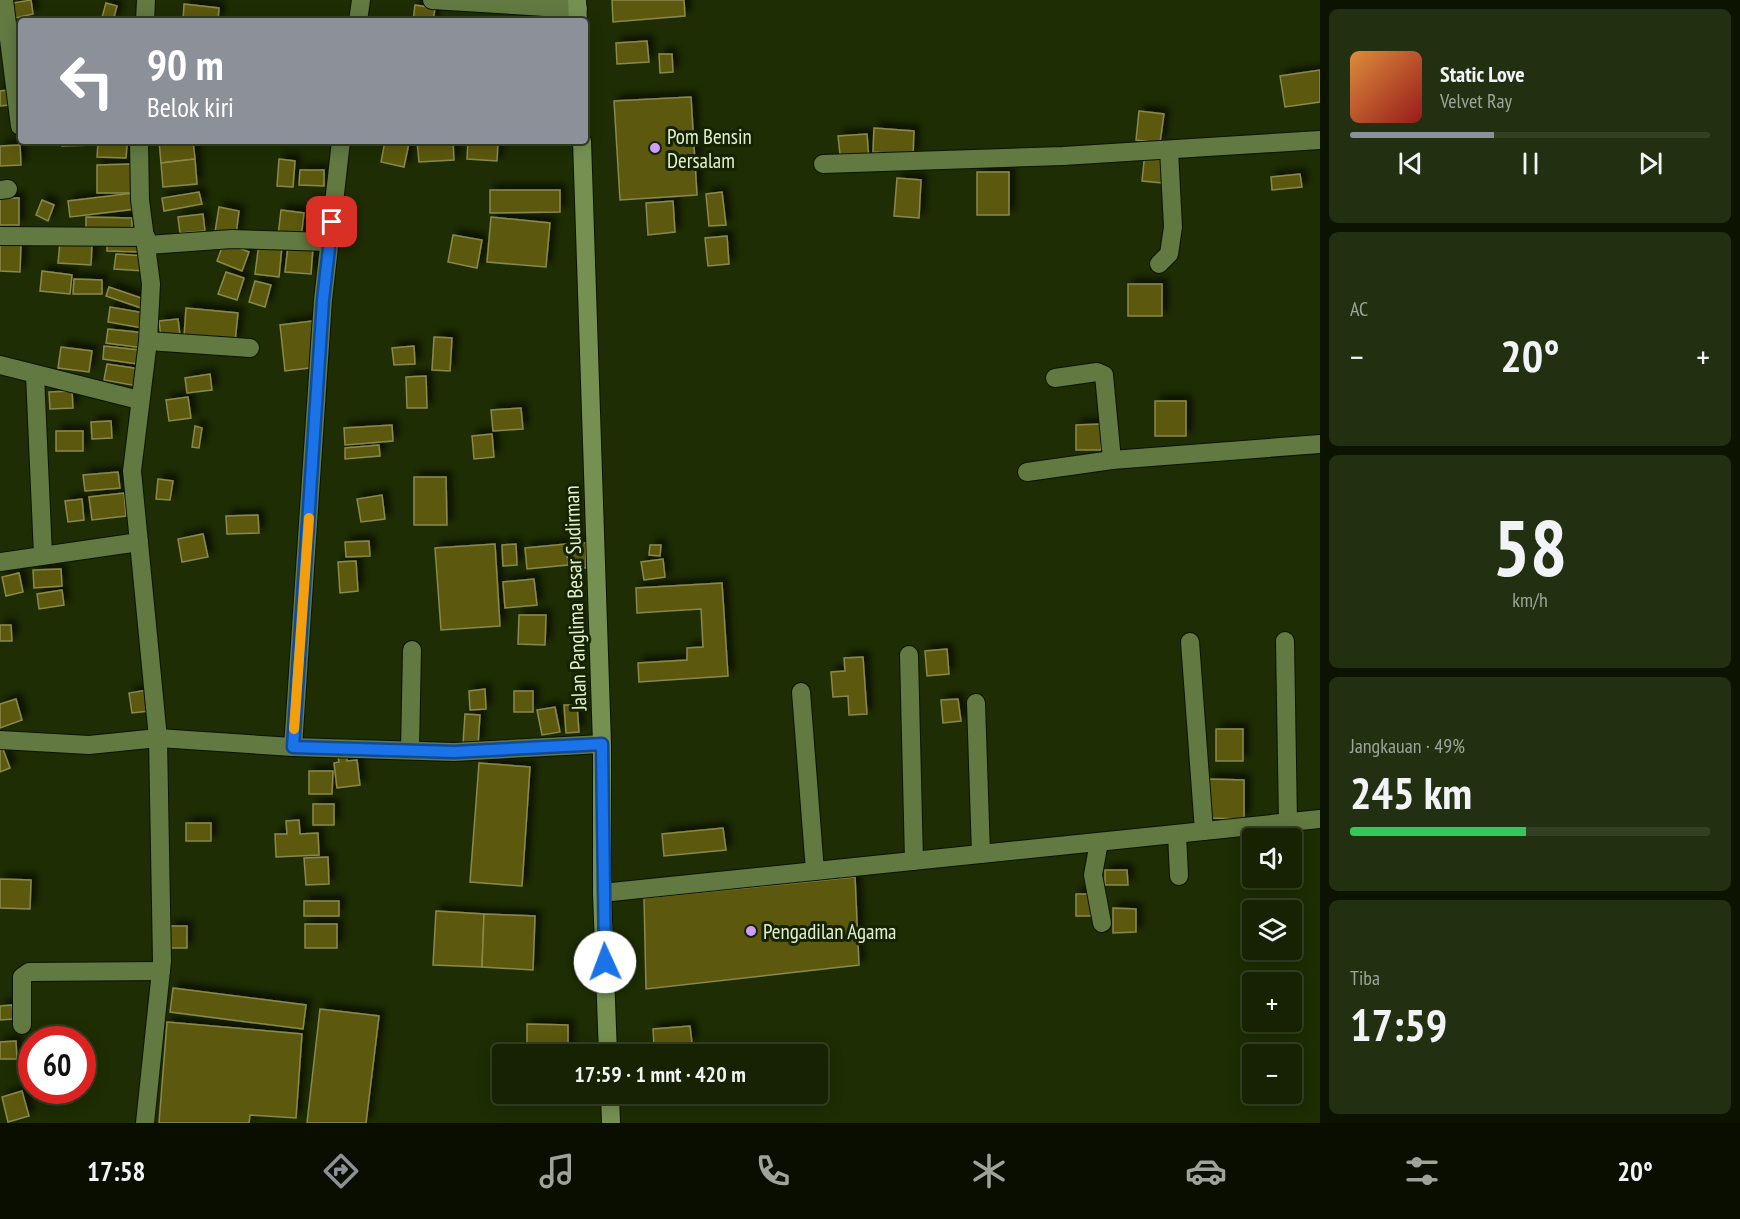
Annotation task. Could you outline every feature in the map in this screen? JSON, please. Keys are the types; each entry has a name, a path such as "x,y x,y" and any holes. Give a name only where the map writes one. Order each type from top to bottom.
{"main road":[{"name":"Jalan Panglima Besar Sudirman","path":"582,144 602,744 602,893 608,1044"},
{"path":"610,1104 611,1123"}],"street":[{"path":"4,0 18,110"},
{"path":"145,18 146,0"},
{"path":"358,18 361,0"},
{"path":"432,0 578,10"},
{"path":"823,164 1169,150 1320,140"},
{"path":"139,144 140,200 151,284 148,341 132,471 158,738 161,971 145,1123"},
{"path":"293,747 323,300 341,144"},
{"path":"1159,264 1169,254 1173,227 1169,150"},
{"path":"0,236 147,241 232,239 330,242"},
{"path":"148,341 250,348"},
{"path":"0,366 139,400"},
{"path":"1055,378 1097,372 1104,375 1112,460"},
{"path":"34,375 43,555"},
{"path":"1027,472 1112,460 1320,444"},
{"path":"0,562 139,543"},
{"path":"1285,641 1288,822"},
{"path":"1190,642 1204,831"},
{"path":"410,750 412,650"},
{"path":"909,655 914,861"},
{"path":"801,692 815,871"},
{"path":"976,703 981,854"},
{"path":"0,740 89,745 158,738 293,747 454,752 602,744"},
{"path":"602,893 1320,819"},
{"path":"1177,834 1179,876"},
{"path":"1099,842 1092,875 1102,923"},
{"path":"22,1025 22,977 29,972 161,971"}],"building":[{"path":"31,0 33,14 15,18 12,3"},
{"path":"612,0 684,0 685,16 613,22"},
{"path":"106,3 117,6 114,18 102,18"},
{"path":"184,4 219,8 218,18 183,18"},
{"path":"415,5 435,8 433,18 413,18"},
{"path":"647,41 649,62 617,64 616,43"},
{"path":"659,54 672,54 673,72 660,73"},
{"path":"1320,70 1320,102 1285,107 1280,76"},
{"path":"8,90 10,105 0,106 0,91"},
{"name":"Pom Bensin Dersalam","path":"691,97 697,195 620,200 614,101"},
{"path":"1139,111 1164,114 1160,143 1136,140"},
{"path":"874,128 914,131 913,155 873,152"},
{"path":"867,134 869,160 841,163 838,136"},
{"path":"62,144 95,144 95,145 62,146"},
{"path":"98,144 127,145 126,158 97,157"},
{"path":"159,144 193,144 195,159 161,163"},
{"path":"384,144 409,144 404,167 381,162"},
{"path":"417,144 453,144 454,160 419,162"},
{"path":"468,144 498,144 497,161 467,159"},
{"path":"20,145 21,165 0,166 0,146"},
{"path":"1145,152 1166,155 1162,183 1142,181"},
{"path":"195,159 197,184 163,187 161,163"},
{"path":"279,159 295,161 293,187 277,186"},
{"path":"133,164 134,193 97,193 97,165"},
{"path":"300,170 324,170 324,186 299,185"},
{"path":"977,172 1009,172 1009,215 977,215"},
{"path":"1300,174 1302,187 1272,190 1271,177"},
{"path":"897,178 921,180 919,218 894,216"},
{"path":"490,190 560,190 560,212 490,213"},
{"path":"199,192 202,204 164,211 162,198"},
{"path":"722,192 726,225 709,226 706,194"},
{"path":"134,193 136,209 70,217 68,201"},
{"path":"0,198 19,198 19,225 0,225"},
{"path":"42,200 54,205 48,221 36,215"},
{"path":"673,201 675,232 648,235 646,203"},
{"path":"309,202 332,203 331,222 308,220"},
{"path":"219,207 239,211 236,235 215,232"},
{"path":"281,210 304,213 301,238 278,236"},
{"path":"203,214 205,231 180,233 178,217"},
{"path":"86,217 132,218 132,231 86,230"},
{"path":"491,217 550,223 546,267 487,262"},
{"path":"453,235 482,240 477,268 448,262"},
{"path":"727,236 729,264 708,266 705,238"},
{"path":"107,239 143,240 143,252 107,251"},
{"path":"60,241 92,244 91,265 58,263"},
{"path":"224,242 249,252 242,271 217,261"},
{"path":"0,243 21,243 20,272 0,271"},
{"path":"259,243 282,246 279,277 255,274"},
{"path":"288,246 313,248 311,274 285,272"},
{"path":"116,254 145,256 144,271 114,269"},
{"path":"42,271 72,275 70,294 40,291"},
{"path":"226,272 244,278 237,300 218,294"},
{"path":"74,279 102,280 102,294 73,294"},
{"path":"255,281 271,285 265,307 249,302"},
{"path":"1128,284 1162,284 1162,316 1128,316"},
{"path":"109,287 144,299 141,308 106,296"},
{"path":"110,307 145,313 142,328 108,322"},
{"path":"186,308 238,313 235,342 184,337"},
{"path":"178,319 180,335 161,338 159,321"},
{"path":"312,321 318,367 285,371 280,325"},
{"path":"108,329 146,333 144,348 106,343"},
{"path":"434,337 452,338 450,371 432,370"},
{"path":"104,346 139,350 137,364 103,359"},
{"path":"414,346 415,364 394,365 392,348"},
{"path":"61,347 92,351 89,372 58,368"},
{"path":"107,364 140,369 137,386 104,380"},
{"path":"210,374 212,390 187,393 185,378"},
{"path":"426,376 427,408 407,408 406,377"},
{"path":"72,391 73,408 50,409 49,392"},
{"path":"188,397 191,418 169,421 166,400"},
{"path":"1155,401 1186,401 1186,436 1155,436"},
{"path":"521,408 523,429 493,431 491,410"},
{"path":"111,421 112,438 92,439 91,422"},
{"path":"1101,424 1101,450 1076,450 1076,425"},
{"path":"392,425 393,441 345,445 344,428"},
{"path":"195,426 202,428 199,448 192,447"},
{"path":"56,431 83,431 83,451 56,451"},
{"path":"492,434 494,457 474,459 472,436"},
{"path":"379,445 380,456 345,459 345,448"},
{"path":"118,472 120,488 85,491 83,475"},
{"path":"414,477 446,477 447,525 414,525"},
{"path":"158,479 173,481 170,500 156,499"},
{"path":"124,493 126,516 92,520 89,497"},
{"path":"382,495 385,519 361,522 357,499"},
{"path":"82,499 84,520 68,522 65,501"},
{"path":"258,515 259,533 227,534 226,516"},
{"path":"203,534 208,557 182,562 178,539"},
{"path":"369,541 370,556 346,557 345,542"},
{"path":"571,543 586,543 586,568 571,568"},
{"path":"495,544 500,626 441,630 435,548"},
{"path":"516,544 517,565 503,566 502,545"},
{"path":"566,544 568,565 527,569 525,548"},
{"path":"650,545 661,545 660,556 649,555"},
{"path":"663,559 665,577 644,580 641,562"},
{"path":"356,561 358,591 340,593 338,562"},
{"path":"61,569 62,586 34,588 33,570"},
{"path":"19,573 23,592 6,596 2,577"},
{"path":"534,579 537,605 505,608 503,582"},
{"path":"722,583 728,676 639,682 638,663 687,660 687,648 703,647 701,609 637,613 636,588"},
{"path":"62,590 64,605 39,609 37,594"},
{"path":"519,615 546,615 545,645 518,644"},
{"path":"0,625 11,625 12,641 0,641"},
{"path":"947,649 949,674 927,676 925,651"},
{"path":"863,657 867,714 849,715 848,696 833,697 831,672 845,671 844,658"},
{"path":"485,689 486,709 470,710 469,691"},
{"path":"147,690 149,711 132,713 129,693"},
{"path":"514,691 533,691 533,712 514,712"},
{"path":"16,699 22,720 0,728 0,704"},
{"path":"958,699 961,721 943,723 941,700"},
{"path":"564,705 577,705 579,732 566,733"},
{"path":"555,707 560,732 542,735 537,710"},
{"path":"465,714 480,715 478,745 463,744"},
{"path":"1216,729 1243,729 1243,761 1216,761"},
{"path":"3,749 10,768 0,772 0,750"},
{"path":"347,756 347,761 357,760 360,785 337,788 334,763 339,762 338,757"},
{"path":"479,763 530,767 522,886 470,882"},
{"path":"309,771 333,771 332,794 309,794"},
{"path":"1209,779 1244,780 1244,819 1210,818"},
{"path":"313,804 334,804 334,825 313,825"},
{"path":"299,820 300,834 318,833 319,855 276,857 275,834 287,834 286,821"},
{"path":"186,823 211,823 211,841 186,841"},
{"path":"723,828 726,850 664,856 662,834"},
{"path":"328,857 329,884 306,885 304,858"},
{"path":"1105,870 1127,870 1128,885 1105,885"},
{"name":"Pengadilan Agama","path":"855,877 859,965 646,989 644,898"},
{"path":"0,879 31,880 30,909 0,908"},
{"path":"1076,894 1091,894 1091,916 1076,916"},
{"path":"304,901 339,901 339,916 304,916"},
{"path":"1113,908 1136,909 1136,932 1113,933"},
{"path":"436,911 484,914 482,967 433,965"},
{"path":"484,914 535,916 533,970 482,967"},
{"path":"305,924 337,924 337,948 305,948"},
{"path":"169,926 187,926 187,948 169,948"},
{"path":"173,988 306,1005 303,1029 170,1012"},
{"path":"12,1005 14,1019 0,1020 0,1006"},
{"path":"320,1009 379,1016 366,1123 307,1123"},
{"path":"167,1022 302,1034 296,1118 250,1115 249,1123 159,1123"},
{"path":"527,1024 568,1025 568,1044 527,1044"},
{"path":"690,1026 692,1043 654,1044 653,1029"},
{"path":"16,1041 17,1059 0,1059 0,1042"},
{"path":"18,1092 18,1104 26,1104 29,1116 8,1122 2,1097"}],"slow traffic":[{"path":"294,729 309,518"}],"place":[{"name":"Pom Bensin Dersalam","path":"655,148"},
{"name":"Pengadilan Agama","path":"751,931"}],"route":[{"path":"332,222 323,300 293,747 454,752 602,744 602,893 605,962"}]}
